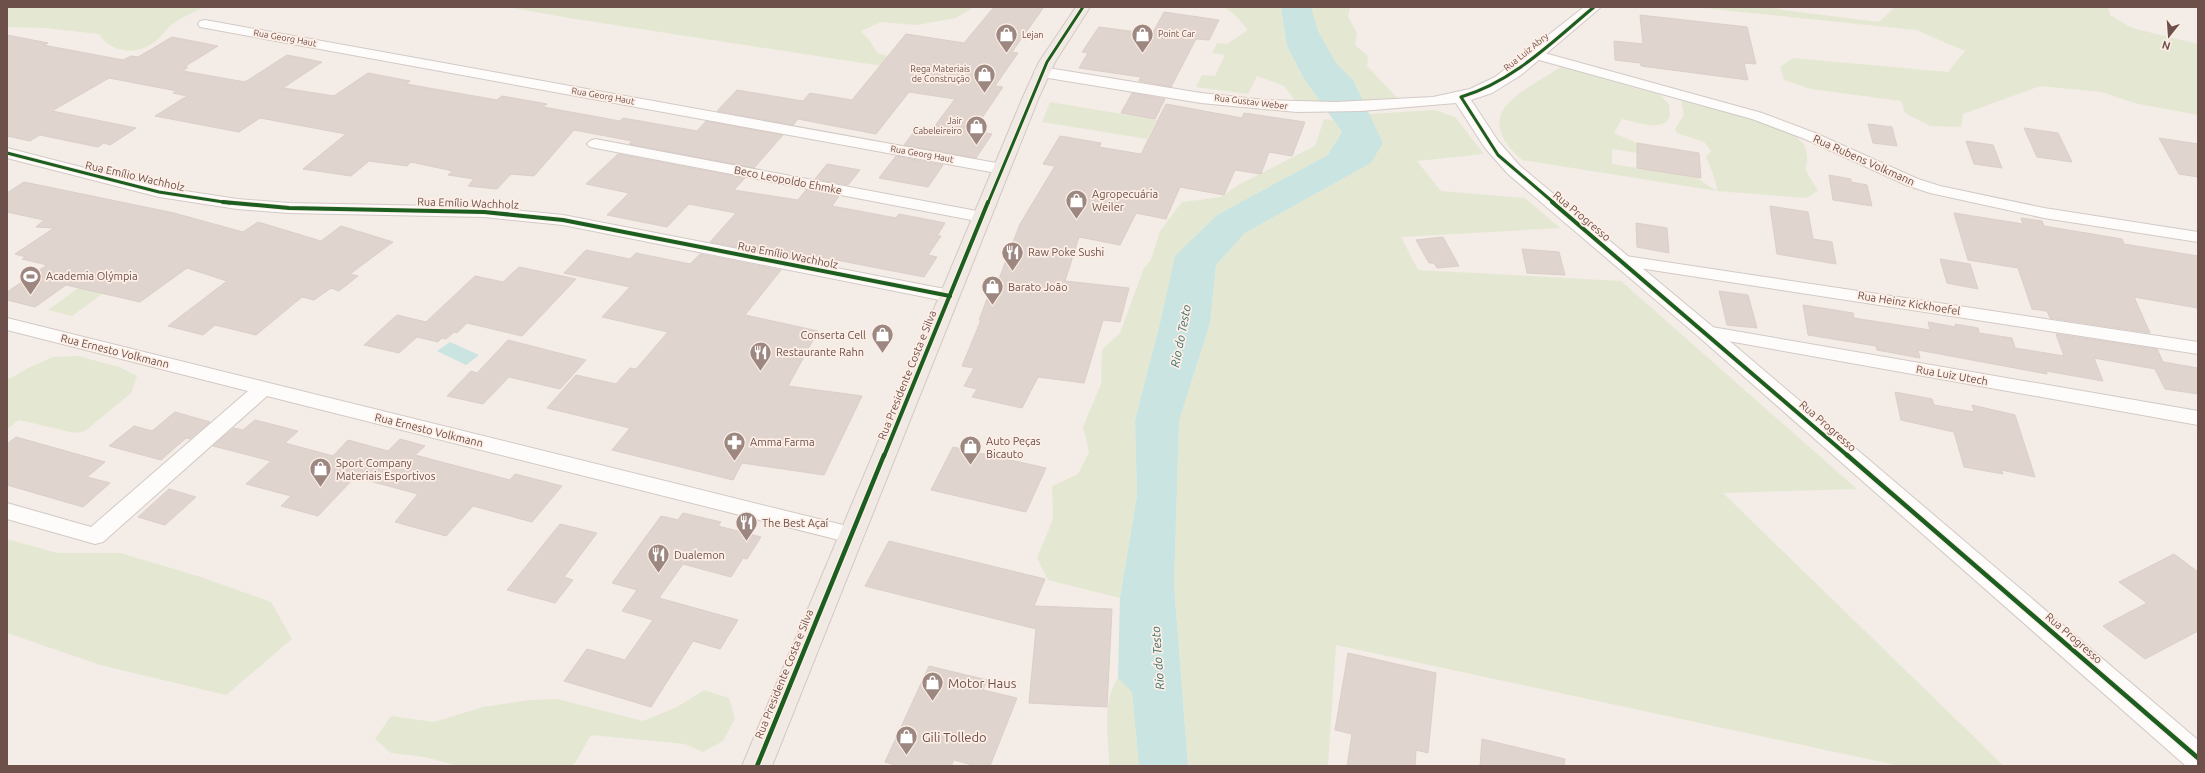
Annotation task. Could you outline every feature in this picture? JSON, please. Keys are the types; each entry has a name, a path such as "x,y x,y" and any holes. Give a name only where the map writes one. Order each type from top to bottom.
{"main road":[{"name":"Rua Presidente Costa e Silva","path":"756,762 1042,72 1083,7"}],"street":[{"name":"Rua Luiz Abry","path":"1461,97 1484,90 1503,80 1537,55 1594,7"},
{"name":"Rua Georg Haut","path":"205,24 1002,169"},
{"name":"Rua Rubens Volkmann","path":"1537,55 1757,116 1810,136 1900,177 1936,190 2044,213 2198,238"},
{"name":"Rua Gustav Weber","path":"1042,72 1267,105 1322,108 1370,106 1461,97"},
{"name":"Rua Progresso","path":"1461,97 1483,135 1498,155 1619,260 1706,332 2198,758"},
{"name":"Beco Leopoldo Ehmke","path":"595,144 982,217"},
{"name":"Rua Emílio Wachholz","path":"7,153 152,190 206,200 289,208 500,213 563,220 950,296"},
{"name":"Rua Heinz Kickhoefel","path":"1619,260 2198,348"},
{"name":"Rua Ernesto Volkmann","path":"7,324 851,535"},
{"name":"Rua Luiz Utech","path":"1706,332 2198,418"},
{"path":"7,511 95,536 263,388"}],"green space":[{"path":"7,7 204,7 173,24 150,45 142,49 126,50 111,46 104,41 99,34 45,28 7,27"},
{"path":"507,7 974,7 956,18 917,25 881,22 861,31 870,41 877,53 956,74 869,64 569,18"},
{"path":"1224,7 1281,7 1287,46 1304,79 1322,104 1295,100 1284,86 1257,76 1248,94 1196,87 1202,75 1215,76 1225,55 1212,53 1217,43 1227,44 1248,30 1235,15"},
{"path":"1311,7 1350,7 1348,17 1357,33 1355,45 1368,56 1367,66 1398,99 1363,102 1353,80 1336,63 1318,31"},
{"path":"1693,7 1772,7 1783,10 1879,22 1893,9 1890,7 2108,7 2110,15 2132,28 2198,44 2198,115 2134,103 2102,92 2040,86 1963,114 1961,127 1930,126 1905,113 1901,101 1811,89 1784,80 1780,67 1793,58 1948,72 1965,51 1916,30"},
{"path":"1561,67 1660,95 1669,104 1670,116 1667,121 1662,124 1649,125 1622,119 1614,133 1637,143 1637,153 1612,149 1612,164 1695,177 1717,191 1522,160 1507,143 1500,129 1501,116 1507,105 1518,95 1531,85"},
{"path":"1681,100 1762,122 1791,134 1805,146 1807,158 1805,169 1818,191 1806,198 1717,191 1706,157 1711,151 1704,142 1677,133 1675,129 1684,115"},
{"path":"1050,102 1157,120 1147,139 1042,122"},
{"path":"1435,110 1455,117 1484,154 1417,161 1441,191 1525,198 1560,228 1401,237 1418,270 1621,281 1857,489 1723,493 2004,766 1900,766 1336,645 1328,766 1188,766 1174,585 1179,421 1210,323 1216,265 1245,233 1371,163 1383,143 1368,114"},
{"path":"1324,119 1333,120 1342,132 1328,155 1217,215 1175,256 1160,323 1135,420 1137,495 1120,598 1048,580 1037,558 1053,519 1052,486 1078,474 1089,452 1083,427 1101,384 1102,350 1120,333 1144,268 1151,260 1160,231 1182,202 1221,197 1238,185 1315,146"},
{"path":"92,278 116,284 72,316 48,310"},
{"path":"78,356 119,367 137,376 131,393 85,431 75,433 19,420 7,429 7,380 30,367 53,357"},
{"path":"7,539 57,553 120,553 201,577 271,602 292,639 226,695 100,665 7,633"},
{"path":"1118,678 1132,692 1139,766 1109,766 1107,720 1109,698"},
{"path":"704,690 729,698 735,719 723,741 703,752 685,744 591,735 575,763 570,766 458,766 425,757 391,753 375,739 391,716 434,722 483,707 530,700 557,699 643,721 677,707"}],"water":[{"name":"Rio do Testo","path":"1281,7 1311,7 1318,31 1336,63 1353,80 1383,143 1371,163 1245,233 1216,265 1210,323 1179,421 1174,585 1188,766 1139,766 1132,692 1118,678 1120,598 1137,495 1135,420 1160,323 1175,256 1217,215 1328,155 1342,132 1304,79 1287,46"},
{"path":"450,342 479,355 466,365 437,351"}],"building":[{"path":"994,7 1044,7 1012,52 1018,53 995,86 1003,87 973,131 992,134 976,158 904,145 917,128 931,131 955,99 909,92 876,134 798,119 793,125 717,111 737,90 803,101 810,93 852,100 906,34 964,43"},
{"path":"1164,12 1219,20 1209,40 1196,39 1171,87 1139,81 1141,77 1079,68 1088,53 1082,52 1099,27 1152,34"},
{"path":"1640,15 1747,27 1756,64 1744,63 1748,80 1641,66 1640,63 1615,60 1614,41 1643,44"},
{"path":"7,35 48,43 43,45 123,60 131,56 138,57 172,37 218,46 184,67 188,67 183,71 245,82 287,55 322,62 283,88 334,96 368,73 410,81 406,84 497,100 502,96 547,104 543,107 620,121 623,118 697,131 706,121 783,135 754,168 629,144 632,141 574,130 534,176 511,174 497,189 468,186 474,179 448,175 453,171 411,162 407,166 369,161 351,176 303,169 346,134 260,118 239,132 155,116 187,96 173,93 177,91 109,78 52,111 136,128 110,145 104,143 98,147 40,135 30,141 7,136"},
{"path":"1132,93 1165,99 1155,119 1121,113"},
{"path":"1166,104 1242,118 1244,113 1305,122 1292,156 1269,152 1261,174 1235,170 1224,195 1180,187 1166,219 1136,213 1120,245 1079,237 1065,281 1129,288 1120,322 1103,320 1084,383 1038,377 1022,408 972,397 977,389 964,386 974,368 962,366 981,320 979,320 990,291 994,292 1020,224 1055,166 1043,164 1060,136 1101,143 1099,147 1141,154"},
{"path":"1868,124 1892,127 1897,146 1873,143"},
{"path":"2024,128 2058,133 2072,162 2037,157"},
{"path":"2159,138 2198,144 2198,177 2179,174"},
{"path":"1966,141 1993,145 2002,168 1974,164"},
{"path":"1637,143 1699,153 1701,178 1637,168"},
{"path":"618,154 745,178 734,190 798,200 806,190 839,196 832,206 896,218 899,214 945,223 937,236 941,236 928,255 937,257 924,277 795,252 791,258 710,242 736,213 689,204 667,227 607,215 629,193 586,184"},
{"path":"896,156 943,165 928,187 879,178"},
{"path":"827,164 860,170 848,185 815,179"},
{"path":"1829,175 1851,179 1851,182 1867,185 1872,206 1833,200"},
{"path":"24,182 174,213 243,232 258,222 321,241 341,226 393,242 350,274 358,276 339,291 331,288 314,300 302,297 256,335 215,325 203,335 168,326 227,281 187,268 140,302 66,285 35,307 7,300 7,292 47,265 22,259 26,257 15,254 54,228 36,227 44,220 7,212 7,193"},
{"path":"1770,206 1808,212 1813,239 1832,242 1836,264 1777,254"},
{"path":"1954,213 2023,224 2021,218 2042,221 2044,226 2122,239 2124,244 2198,256 2198,308 2134,297 2150,333 2050,318 2047,311 2032,309 2018,268 1968,260"},
{"path":"1636,223 1667,228 1669,253 1637,247"},
{"path":"1443,237 1459,266 1437,268 1434,263 1429,263 1416,240"},
{"path":"1522,249 1559,252 1565,275 1527,273"},
{"path":"586,250 630,259 636,253 690,264 700,254 781,270 745,315 818,331 788,386 862,396 824,475 742,463 733,480 612,450 630,428 547,408 576,375 616,384 630,368 636,369 668,332 602,317 630,287 564,273"},
{"path":"1940,259 1970,264 1978,289 1947,283"},
{"path":"519,267 576,279 522,336 467,323 457,333 454,332 446,339 442,338 438,342 417,337 399,353 364,345 397,315 426,322 475,276 503,282"},
{"path":"1719,291 1748,295 1757,328 1727,325"},
{"path":"1803,305 1853,313 1854,318 1930,330 1928,322 1956,327 1955,324 1978,328 1979,333 2012,338 2015,348 2064,356 2056,334 2157,349 2163,362 2198,368 2198,394 2165,389 2155,369 2094,358 2103,381 2046,371 2047,374 1918,350 1920,358 1877,350 1876,346 1808,335"},
{"path":"508,340 586,360 560,389 509,377 483,404 447,396 471,371 477,373"},
{"path":"1895,392 1932,399 1934,405 1974,412 1972,405 2015,415 2035,477 2001,470 2003,474 1964,467 1954,432 1901,420"},
{"path":"175,412 210,422 190,439 186,438 161,460 109,446 134,426 152,431"},
{"path":"255,420 298,431 285,443 333,456 348,440 388,451 400,439 425,446 415,455 510,480 515,474 562,486 532,522 473,506 446,536 395,522 418,494 355,477 318,516 281,506 291,496 246,484 271,461 213,446 234,428 243,430"},
{"path":"16,437 105,462 87,477 110,483 83,507 7,485 7,444"},
{"path":"953,447 1046,468 1026,512 931,490"},
{"path":"169,489 196,497 165,525 138,517"},
{"path":"683,513 721,522 718,526 761,537 747,559 743,558 731,577 683,564 659,598 738,620 720,649 693,641 651,707 564,681 587,649 625,660 653,620 622,611 637,590 612,583 661,516 678,520"},
{"path":"560,524 597,533 564,577 573,580 555,603 507,590"},
{"path":"889,541 1045,579 1034,606 1112,609 1107,707 1029,703 1036,629 865,586"},
{"path":"2174,554 2198,572 2198,631 2145,659 2103,626 2147,603 2119,582"},
{"path":"1348,653 1436,673 1428,753 1416,750 1415,766 1347,766 1352,734 1335,730"},
{"path":"929,666 987,680 983,690 1017,698 990,766 976,766 954,760 951,766 898,766 885,762"},
{"path":"1482,739 1565,759 1564,766 1480,766"}],"cycle path":[{"path":"757,766 1031,97 1047,62 1083,7"},
{"path":"1594,7 1520,69 1484,90 1461,97 1486,139 1498,155 2198,758"},
{"path":"7,153 159,192 237,204 289,208 484,212 563,220 950,296"}],"place":[{"name":"Lejan","path":"1007,54"},
{"name":"Point Car","path":"1142,54"},
{"name":"Rega Materiais de Construção","path":"985,94"},
{"name":"Jair Cabeleireiro","path":"977,146"},
{"name":"Agropecuária Weiler","path":"1077,220"},
{"name":"Raw Poke Sushi","path":"1013,272"},
{"name":"Academia Olýmpia","path":"30,296"},
{"name":"Barato João","path":"993,306"},
{"name":"Conserta Cell","path":"882,354"},
{"name":"Restaurante Rahn","path":"761,372"},
{"name":"Amma Farma","path":"734,462"},
{"name":"Auto Peças Bicauto","path":"970,466"},
{"name":"Sport Company Materiais Esportivos","path":"321,488"},
{"name":"The Best Açaí","path":"747,542"},
{"name":"Dualemon","path":"659,574"},
{"name":"Motor Haus","path":"933,702"},
{"name":"Gili Tolledo","path":"907,756"}]}
